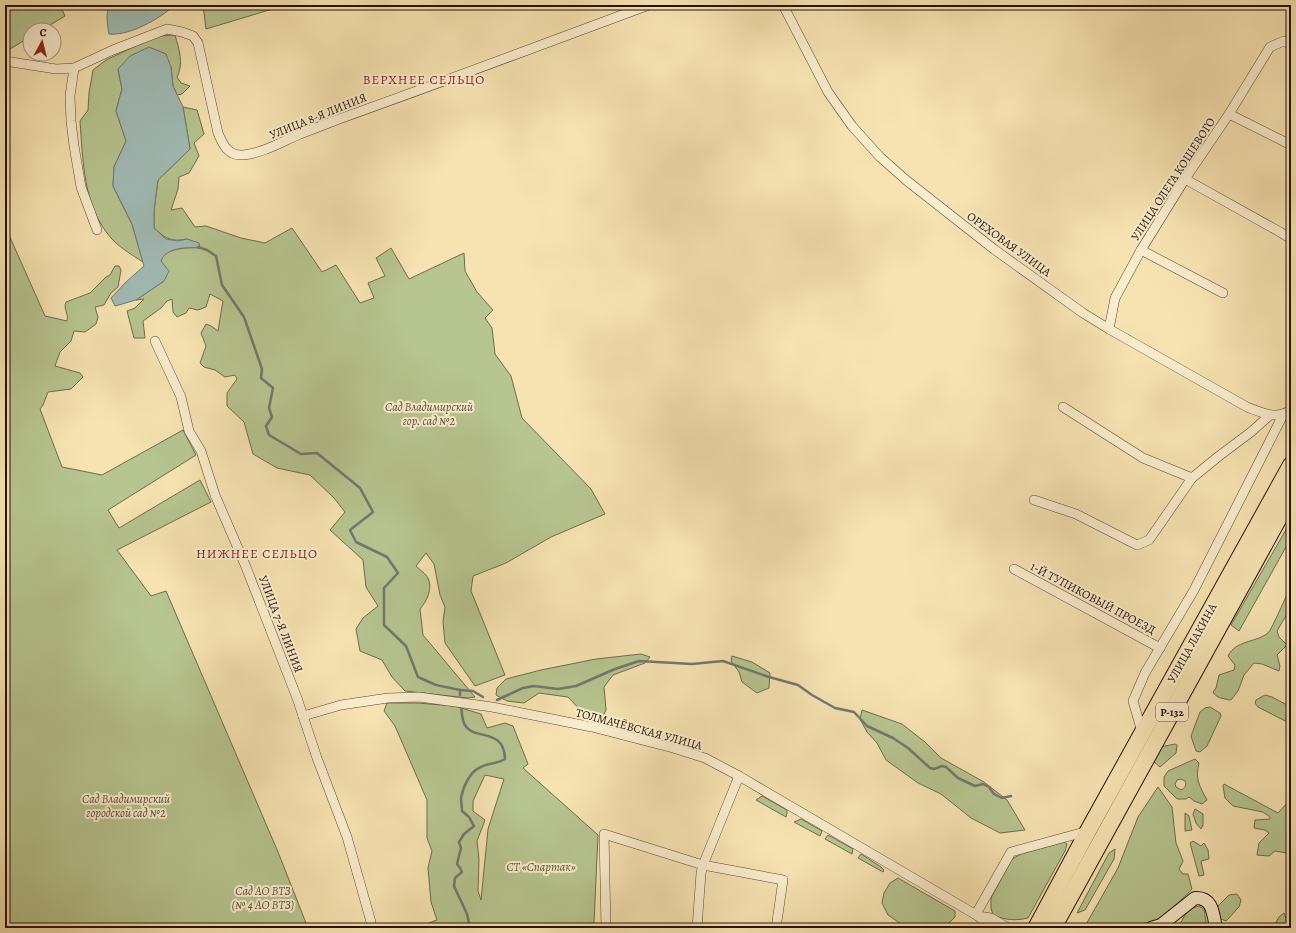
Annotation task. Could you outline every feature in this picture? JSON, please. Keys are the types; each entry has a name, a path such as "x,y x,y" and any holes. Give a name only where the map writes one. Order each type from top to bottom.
{"highway":[{"name":"УЛИЦА ЛАКИНА","path":"1036,928 1077,850 1291,465"},
{"name":"УЛИЦА ЛАКИНА","path":"1053,928 1291,496"}],"street":[{"name":"УЛИЦА 8-Я ЛИНИЯ","path":"74,68 113,50 167,30 182,32 192,36 198,43 218,133 229,152 236,155 243,155 256,153 330,123 649,5"},
{"name":"ОРЕХОВАЯ УЛИЦА","path":"783,5 820,79 852,126 880,157 924,195 995,250 1069,303 1109,329 1247,408 1270,415 1287,412"},
{"name":"УЛИЦА ОЛЕГА КОШЕВОГО","path":"1109,329 1115,298 1141,250 1185,179 1229,114 1270,47 1284,41 1291,45"},
{"path":"5,61 56,69 74,68 70,96 74,146 81,187 97,230"},
{"path":"1229,114 1291,145"},
{"path":"1185,179 1291,239"},
{"path":"1141,250 1223,293"},
{"name":"УЛИЦА 7-Я ЛИНИЯ","path":"154,341 181,397 189,432 200,451 215,495 246,566 297,698 347,837 371,922"},
{"path":"1063,407 1143,458 1192,478"},
{"path":"1142,732 1133,701 1145,673 1194,590 1287,412"},
{"path":"1034,500 1076,514 1137,545 1150,540 1192,478 1251,432 1270,415"},
{"name":"1-Й ТУПИКОВЫЙ ПРОЕЗД","path":"1014,569 1160,648"},
{"name":"ТОЛМАЧЁВСКАЯ УЛИЦА","path":"303,716 341,705 388,698 419,697 492,707 592,728 673,748 705,758 739,776 977,915 994,928"},
{"path":"697,928 703,865 739,776"},
{"path":"977,915 1012,852 1088,831"},
{"path":"606,928 604,834 703,865 784,880 776,928"},
{"path":"1029,928 1059,869 1077,850"},
{"path":"1151,928 1161,925 1195,898 1201,898 1206,900 1210,905 1216,928"},
{"name":"ТОЛМАЧЁВСКАЯ УЛИЦА","path":"977,915 991,918 1008,928"}],"green space":[{"path":"5,5 60,5 65,16 55,22 22,22 22,42 5,52"},
{"path":"203,5 286,5 206,29"},
{"path":"175,35 180,62 177,77 181,83 190,86 182,94 177,95 173,86 171,67 118,70 122,89 116,111 126,141 114,167 113,186 132,224 143,262 122,248 111,238 95,212 86,182 80,121 88,110 93,70 106,60 142,43 160,36"},
{"name":"Сад Владимирский гор. сад №2","path":"183,107 197,110 204,134 194,143 199,156 189,173 179,177 178,189 171,210 182,208 195,227 206,226 241,238 265,243 292,228 322,272 336,265 360,303 374,298 368,283 385,276 376,258 391,248 409,279 464,253 465,271 477,292 493,310 485,318 492,328 495,354 511,376 522,418 591,489 605,514 551,537 506,563 473,576 471,591 505,675 475,686 445,643 443,622 445,607 440,595 434,564 426,553 416,566 427,576 430,586 427,599 420,609 423,635 475,697 468,698 405,691 392,677 382,660 360,651 356,629 363,618 378,606 366,587 363,560 330,530 345,512 334,498 310,475 277,468 253,454 244,422 227,406 227,393 237,379 235,375 225,377 215,370 204,367 200,363 206,346 201,333 206,324 218,331 223,301 210,294 206,307 198,310 189,308 186,313 177,317 173,312 172,299 167,301 161,308 143,321 145,338 134,338 127,311 135,308 144,299 136,300 164,281 161,267 161,259 163,255 173,250 200,248 187,239 169,239 154,228 154,211 158,180 190,149"},
{"name":"Сад Владимирский городской сад №2","path":"5,226 45,316 67,321 65,307 66,302 90,293 110,275 115,266 119,266 121,270 118,287 111,293 104,305 95,307 98,317 96,324 85,332 74,331 71,341 60,352 55,366 80,373 83,377 71,389 48,392 40,409 62,467 102,475 183,430 196,455 108,510 119,528 200,480 211,502 117,550 151,596 166,591 278,852 308,928 5,928"},
{"path":"1291,521 1291,538 1239,631 1231,625"},
{"path":"1291,586 1291,607 1277,631 1279,637 1287,645 1277,655 1280,666 1279,671 1262,664 1254,663 1244,675 1238,691 1231,700 1216,696 1213,692 1216,688 1219,675 1234,670 1235,665 1228,656 1231,651 1241,644 1257,639 1268,633"},
{"path":"641,654 650,657 645,663 613,675 604,687 606,710 602,719 583,713 568,697 539,693 524,703 507,701 496,695 497,688 506,679 596,659"},
{"path":"732,656 752,662 770,673 769,688 757,693 742,682 739,672 731,661"},
{"path":"1265,695 1291,707 1291,724 1258,707 1255,703 1256,700"},
{"name":"СТ «Спартак»","path":"387,703 417,703 455,706 481,714 487,728 505,723 513,726 528,764 523,768 598,835 594,923 556,928 394,928 426,924 437,920 431,902 428,868 432,851 427,838 427,800 395,726 384,711","holes":["485,775 504,779 488,829 481,900 478,891 479,859 477,841 485,820 473,811 473,801"]},
{"path":"1210,707 1220,713 1221,716 1207,746 1200,752 1196,751 1191,736 1200,712 1205,708"},
{"path":"862,710 902,724 925,742 941,758 984,782 1007,800 1025,830 1000,833 971,818 941,794 918,783 886,760 877,743 867,732 860,719"},
{"path":"1175,744 1177,745 1176,753 1160,767 1153,761 1160,747"},
{"path":"1195,759 1199,763 1197,773 1198,782 1207,800 1202,804 1189,797 1186,799 1177,799 1164,786 1164,777 1168,771","holes":["1181,779 1185,781 1186,785 1181,790 1176,787 1175,784 1177,780"]},
{"path":"1224,784 1278,813 1287,803 1291,804 1291,850 1287,853 1275,851 1269,856 1257,855 1259,843 1269,833 1265,830 1254,828 1255,820 1270,819 1270,817 1263,812 1233,806 1225,798"},
{"path":"1158,787 1172,807 1176,843 1183,861 1179,869 1183,874 1188,874 1192,889 1167,913 1152,923 1144,926 1125,929 1084,928 1118,868 1138,817"},
{"path":"762,796 787,810 786,817 756,800"},
{"path":"1195,809 1203,814 1203,825 1201,829 1196,823 1193,814"},
{"path":"1185,813 1189,816 1192,830 1185,831"},
{"path":"801,819 822,831 820,836 794,822"},
{"path":"828,835 853,849 852,854 825,839"},
{"path":"1193,841 1201,846 1204,843 1208,850 1209,859 1201,861 1204,875 1199,876 1190,843"},
{"path":"1064,842 1067,844 1065,851 1028,918 1010,920 993,915 991,898 1012,859 1021,854"},
{"path":"1115,849 1114,859 1085,910 1077,913 1109,853"},
{"path":"861,854 881,867 884,870 883,872 858,858"},
{"path":"898,878 955,911 955,917 949,923 936,928 907,928 888,915 882,903 884,893 890,883"},
{"path":"1237,894 1241,900 1239,907 1226,921 1221,919 1216,912 1217,907 1229,895"},
{"path":"1199,906 1204,909 1207,928 1178,928 1188,911"},
{"path":"1284,913 1287,921 1291,923 1291,928 1273,928 1279,917"}],"water":[{"path":"109,5 175,5 161,16 144,26 126,32 109,34 107,12"},
{"path":"149,47 166,54 171,67 173,86 183,107 190,149 158,180 154,211 154,228 166,239 178,241 187,239 199,243 200,248 172,250 164,256 161,261 169,271 164,281 136,300 115,306 111,298 144,266 132,224 113,186 114,167 126,141 116,111 122,89 118,69 130,56"}],"waterway":[{"path":"198,247 207,250 216,256 222,285 244,317 262,369 261,378 273,388 269,408 272,417 266,426 269,435 301,454 317,453 360,488 373,512 350,530 356,542 387,557 398,573 384,588 384,625 406,646 418,677 436,685 460,690 460,695"},
{"path":"497,700 523,688 534,686 558,689 576,686 615,669 639,661 692,664 723,661 769,677 798,685 835,708 854,712 867,726 893,738 908,748 930,768 934,769 942,766 946,767 958,778 975,786 983,784 989,787 994,794 1002,798 1011,796"},
{"path":"460,690 473,691 483,697"},
{"path":"461,706 464,723 469,730 494,738 500,742 505,759 477,769 465,784 461,798 462,811 469,817 474,826 464,834 459,842 461,848 457,864 462,872 455,878 454,886 467,914 470,928"}],"district":[{"name":"ВЕРХНЕЕ СЕЛЬЦО","path":"424,79"},
{"name":"НИЖНЕЕ СЕЛЬЦО","path":"257,553"}],"park label":[{"name":"Сад АО ВТЗ (№ 4 АО ВТЗ)","path":"263,898"}]}
